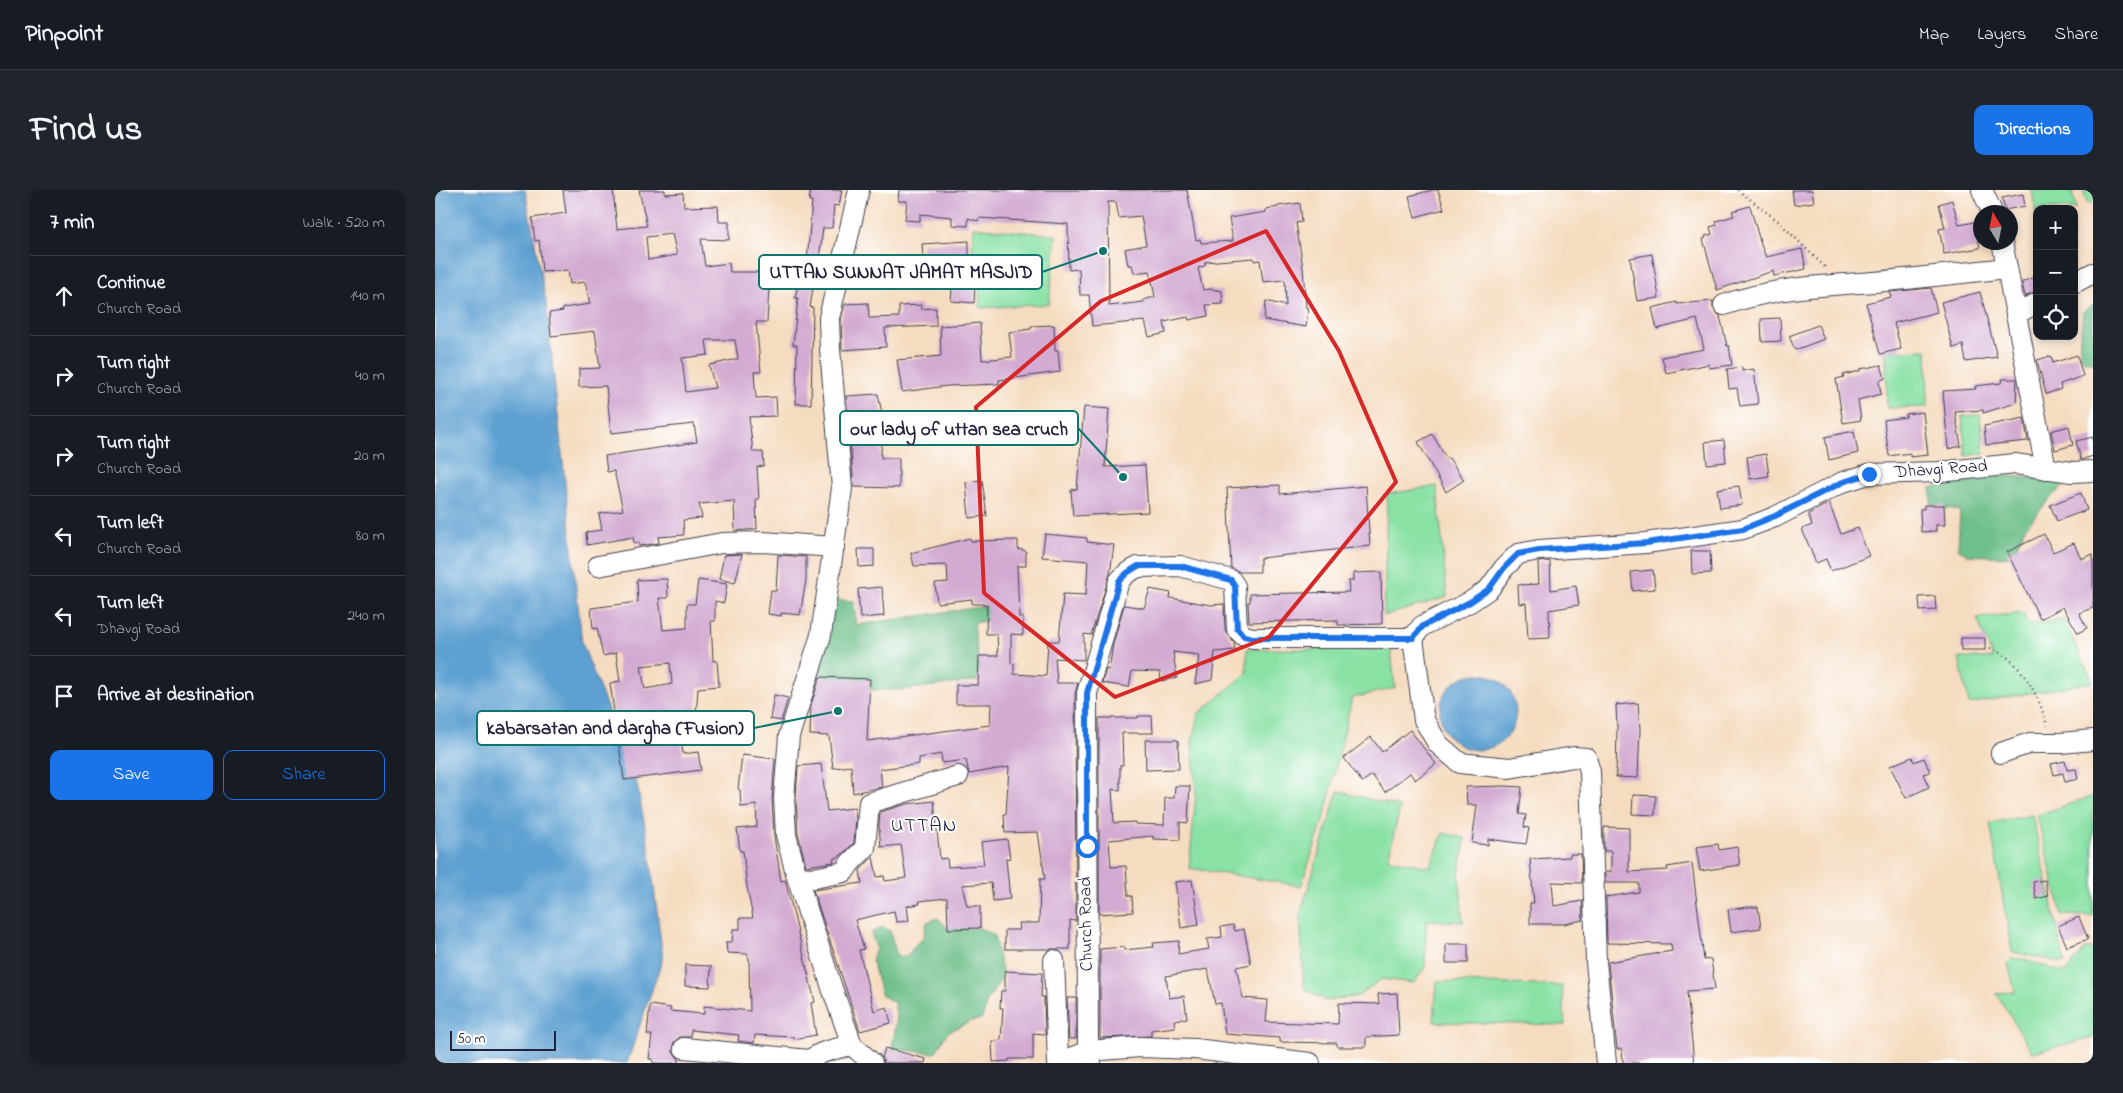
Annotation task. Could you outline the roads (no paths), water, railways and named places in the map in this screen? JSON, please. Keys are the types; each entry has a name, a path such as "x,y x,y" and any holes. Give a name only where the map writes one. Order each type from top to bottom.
{"street":[{"path":"859,190 829,318 842,488 821,635 789,736 784,798 786,835 797,877 852,1045 872,1063"},
{"path":"1982,190 1990,205"},
{"path":"2003,250 2045,469"},
{"path":"1724,305 1746,297 1791,287 1843,284 2007,268"},
{"path":"2078,281 2093,273"},
{"path":"2016,314 2033,305"},
{"name":"Dhavgi Road","path":"1413,638 1423,626 1470,602 1489,589 1504,568 1518,554 1539,550 1646,543 1743,529 1775,516 1843,482 1869,474 1939,472 2015,464 2072,472 2093,471"},
{"path":"598,566 722,543 799,543 833,547"},
{"name":"Church Road","path":"1090,1057 1087,693 1119,581 1138,566 1180,566 1231,580 1235,586 1237,629 1244,636 1253,638 1413,638"},
{"path":"1413,638 1424,720 1438,744 1460,763 1509,768 1574,757 1586,758 1590,771 1596,962 1606,1063"},
{"path":"2001,753 2030,743 2049,744 2093,740"},
{"path":"797,877 814,878 845,872 865,848 869,803 958,776"},
{"path":"1054,960 1058,1063 1140,1047 1195,1049 1310,1063"},
{"path":"684,1048 809,1062 823,1052 852,1045"}],"water":[{"path":"435,190 525,190 546,302 582,643 637,784 649,848 663,958 627,1063 435,1063"},
{"path":"1478,674 1492,677 1505,685 1513,698 1516,712 1513,726 1505,739 1492,747 1478,750 1464,747 1451,739 1443,726 1440,712 1443,698 1451,685 1464,677"}],"place":[{"name":"UTTAN SUNNAT JAMAT MASJID","path":"1103,251"},
{"name":"our lady of uttan sea cruch","path":"1123,477"},
{"name":"kabarsatan and dargha (Fusion)","path":"838,711"}],"district":[{"name":"UTTAN","path":"924,826"}]}
